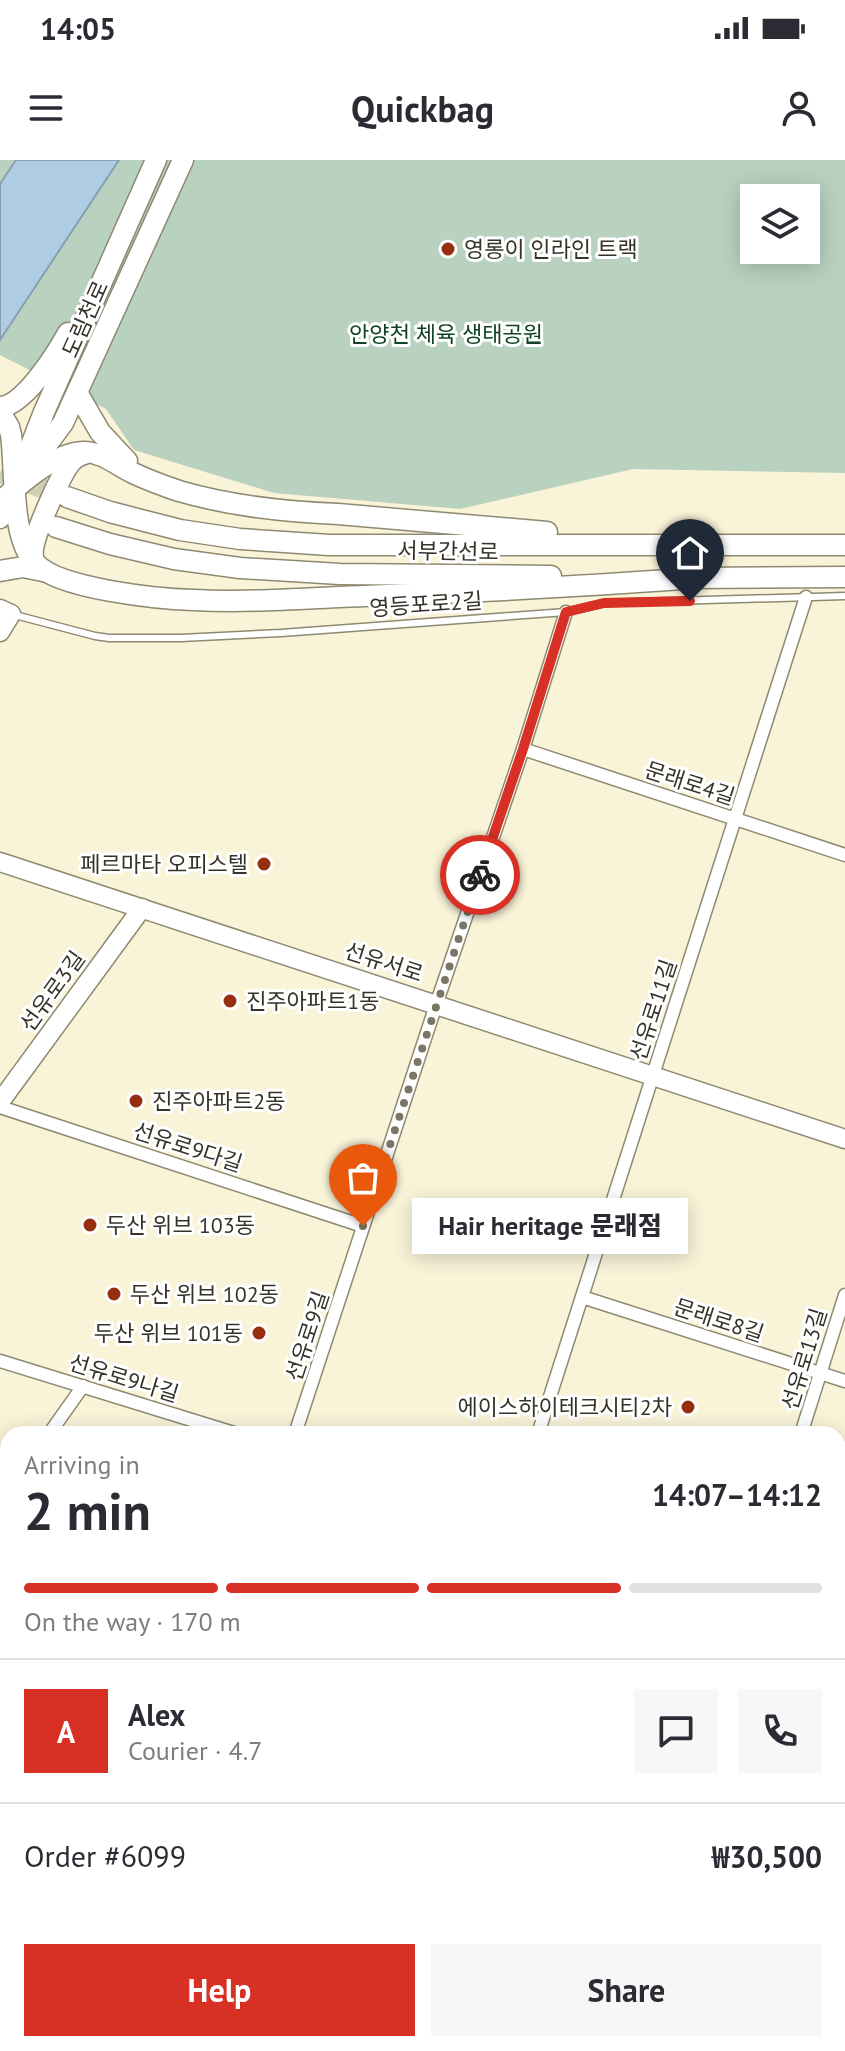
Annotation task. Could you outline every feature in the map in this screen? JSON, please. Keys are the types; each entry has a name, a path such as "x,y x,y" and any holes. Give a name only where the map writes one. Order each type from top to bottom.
{"main road":[{"name":"도림천로","path":"0,518 7,495 156,160"},
{"name":"도림천로","path":"7,495 63,423 183,160"},
{"path":"0,410 19,398 57,353 104,276"},
{"path":"78,394 100,432 144,478"},
{"path":"0,410 0,432"},
{"path":"0,410 11,435 7,495 30,558 39,567 67,579 105,589 155,597 208,600 520,590 698,578"},
{"path":"7,495 65,455 92,452 102,454 144,478 202,497 263,509 698,544"},
{"path":"39,567 32,554 35,542 66,470 78,456 92,452"},
{"name":"서부간선로","path":"67,497 180,530 240,539 329,545 845,545"},
{"name":"서부간선로","path":"56,527 174,559 240,568 340,574 845,577"},
{"path":"0,571 39,567"}],"street":[{"name":"선유로11길","path":"541,1426 806,597"},
{"path":"0,632 6,612"},
{"name":"선유로9길","path":"298,1426 566,612"},
{"name":"문래로4길","path":"523,749 845,855"},
{"name":"선유서로","path":"0,862 845,1139"},
{"name":"선유로3길","path":"0,1104 142,908"},
{"name":"선유로9다길","path":"0,1104 363,1226"},
{"name":"선유로13길","path":"803,1426 845,1295"},
{"name":"문래로8길","path":"582,1297 845,1381"},
{"name":"선유로9나길","path":"0,1361 211,1426"},
{"path":"55,1426 83,1386"}],"lane":[{"name":"영등포로2길","path":"6,612 95,636 181,638 566,612 604,603 845,596"}],"green space":[{"name":"안양천 체육 생태공원","path":"0,160 845,160 845,473 633,469 460,509 274,493 134,450 106,409 0,355"}],"water":[{"path":"16,160 119,160 0,340 0,184"}],"tunnel":[{"path":"0,473 67,497"}],"way so far":[{"path":"363,1226 480,875"}],"place":[{"name":"영롱이 인라인 트랙","path":"448,249"},
{"name":"페르마타 오피스텔","path":"264,864"},
{"name":"진주아파트1동","path":"230,1001"},
{"name":"진주아파트2동","path":"136,1101"},
{"name":"두산 위브 103동","path":"90,1225"},
{"name":"Hair heritage 문래점","path":"363,1226"},
{"name":"두산 위브 102동","path":"114,1294"},
{"name":"두산 위브 101동","path":"259,1333"},
{"name":"에이스하이테크시티2차","path":"688,1407"}],"route":[{"path":"480,875 566,612 604,603 690,601"}]}
